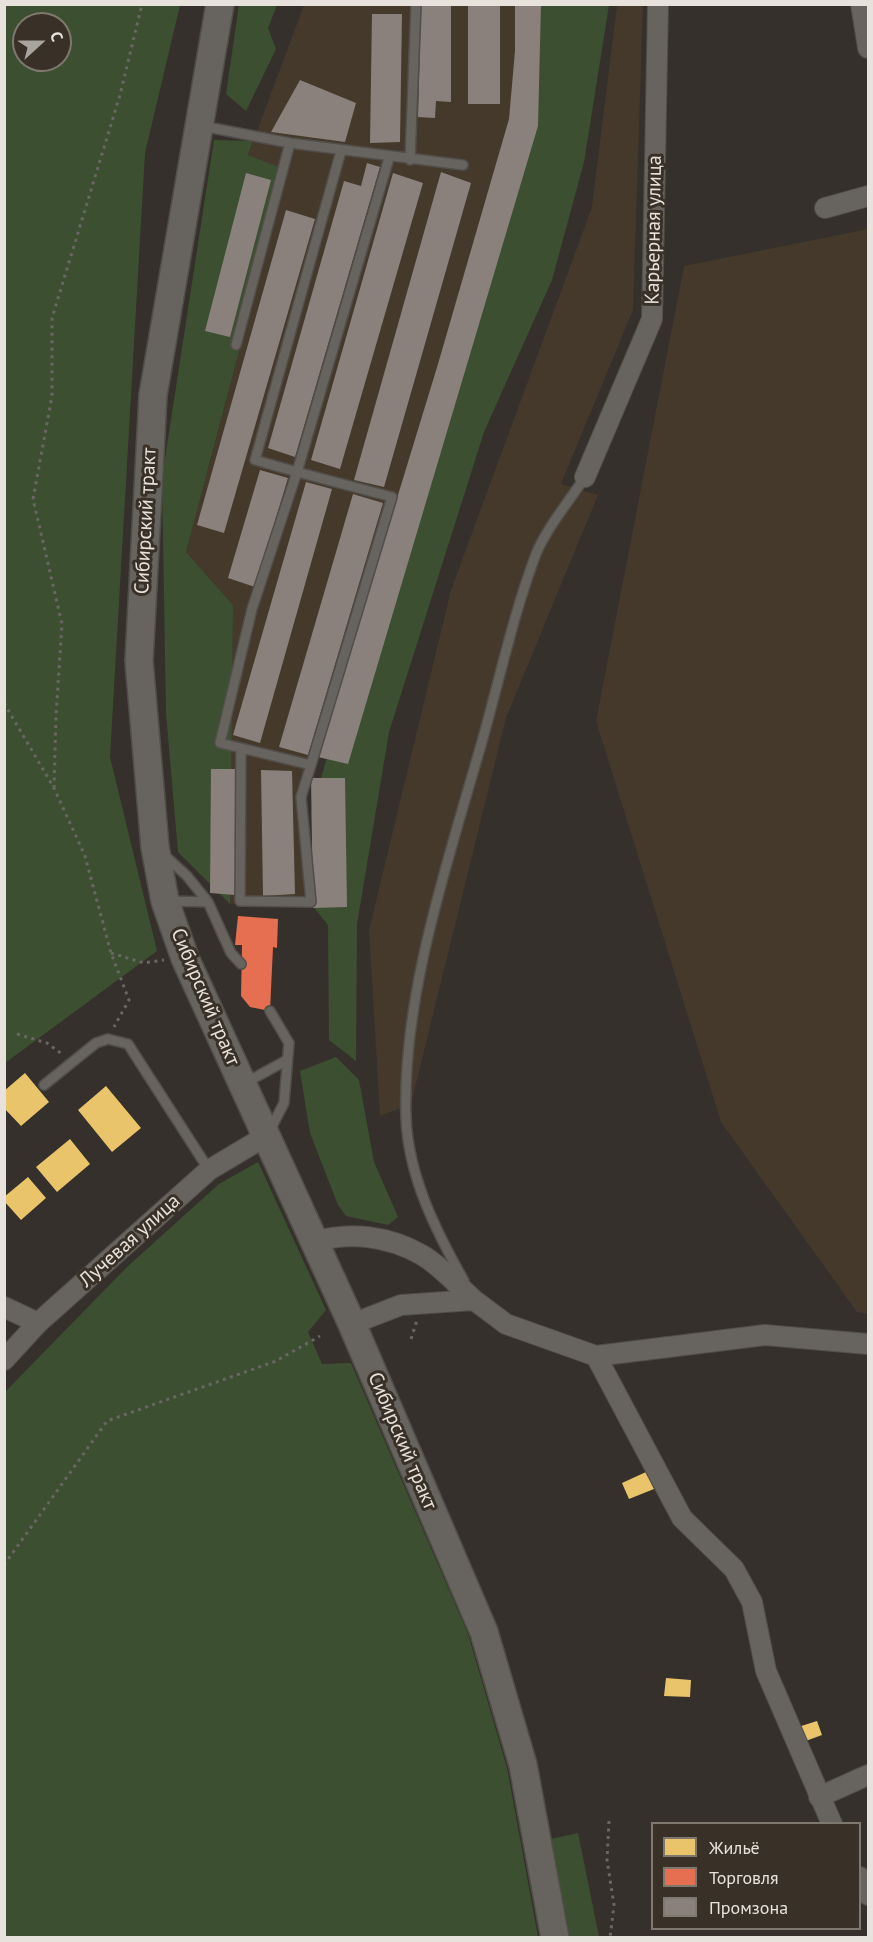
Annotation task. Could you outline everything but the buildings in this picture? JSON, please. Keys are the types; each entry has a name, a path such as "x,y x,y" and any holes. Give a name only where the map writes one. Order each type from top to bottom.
{"main road":[{"name":"Сибирский тракт","path":"220,4 153,395 139,661 155,847 165,901 185,958 352,1324 484,1632 524,1765 555,1938"}],"street":[{"name":"Карьерная улица","path":"585,477 652,320 658,4"},
{"path":"861,4 868,48"},
{"path":"825,208 868,196"},
{"name":"Лучевая улица","path":"4,1360 38,1323 209,1170 266,1136"},
{"path":"314,1242 336,1235 371,1236 422,1255 506,1324 596,1356 765,1335 868,1344"},
{"path":"352,1324 401,1305 474,1300"},
{"path":"4,1307 38,1323"},
{"path":"596,1356 682,1518 734,1569 752,1602 766,1671 831,1822"},
{"path":"819,1797 868,1775"},
{"path":"861,1879 868,1895"}],"lane":[{"path":"410,160 416,4"},
{"path":"200,125 341,151 463,165"},
{"path":"236,345 290,143"},
{"path":"241,748 240,901 311,902 301,796 392,498 255,460 341,151"},
{"path":"311,765 220,743 252,609 297,472 389,158"},
{"path":"474,1300 441,1240 416,1180 406,1118 410,1046 423,959 456,833 537,552 585,477"},
{"path":"155,847 187,876 208,902 231,953 241,964"},
{"path":"165,901 208,902"},
{"path":"266,1136 284,1103 289,1043 270,1011"},
{"path":"44,1084 71,1060 96,1043 108,1039 128,1044 209,1170"},
{"path":"243,1084 287,1060"}],"path":[{"path":"54,788 62,624 33,498 52,396 52,318 120,95 142,4"},
{"path":"4,703 54,788 86,856 111,953 129,1000 108,1039"},
{"path":"111,953 144,963 185,958"},
{"path":"18,1034 47,1044 71,1060"},
{"path":"4,1565 107,1421 276,1361 320,1336"},
{"path":"609,1821 607,1860 614,1905 609,1938"}],"shaded area":[{"path":"304,5 532,5 514,140 301,796 311,902 230,904 233,605 186,552 287,170 248,155"},
{"path":"617,5 643,5 633,310 561,484 598,495 506,718 411,1104 380,1116 369,930 451,590 592,207"},
{"path":"868,229 868,1314 857,1312 721,1122 596,721 684,266"}],"green space":[{"path":"5,4 180,5 145,153 110,757 157,951 5,1063"},
{"path":"239,5 277,5 268,28 276,49 246,111 226,94"},
{"path":"535,5 609,5 584,162 552,280 484,432 389,732 357,924 356,1061 329,1040 328,925 315,909 311,812 395,527 512,176"},
{"path":"214,140 253,141 248,155 287,170 186,552 233,605 230,904 178,852 166,713 162,478"},
{"path":"336,1057 359,1080 374,1162 398,1217 388,1225 346,1216 338,1205 310,1133 300,1071"},
{"path":"258,1162 326,1310 308,1332 322,1364 351,1363 468,1634 507,1768 538,1937 5,1937 5,1392 127,1267 219,1184"},
{"path":"578,1833 599,1937 570,1937 551,1839"}]}
